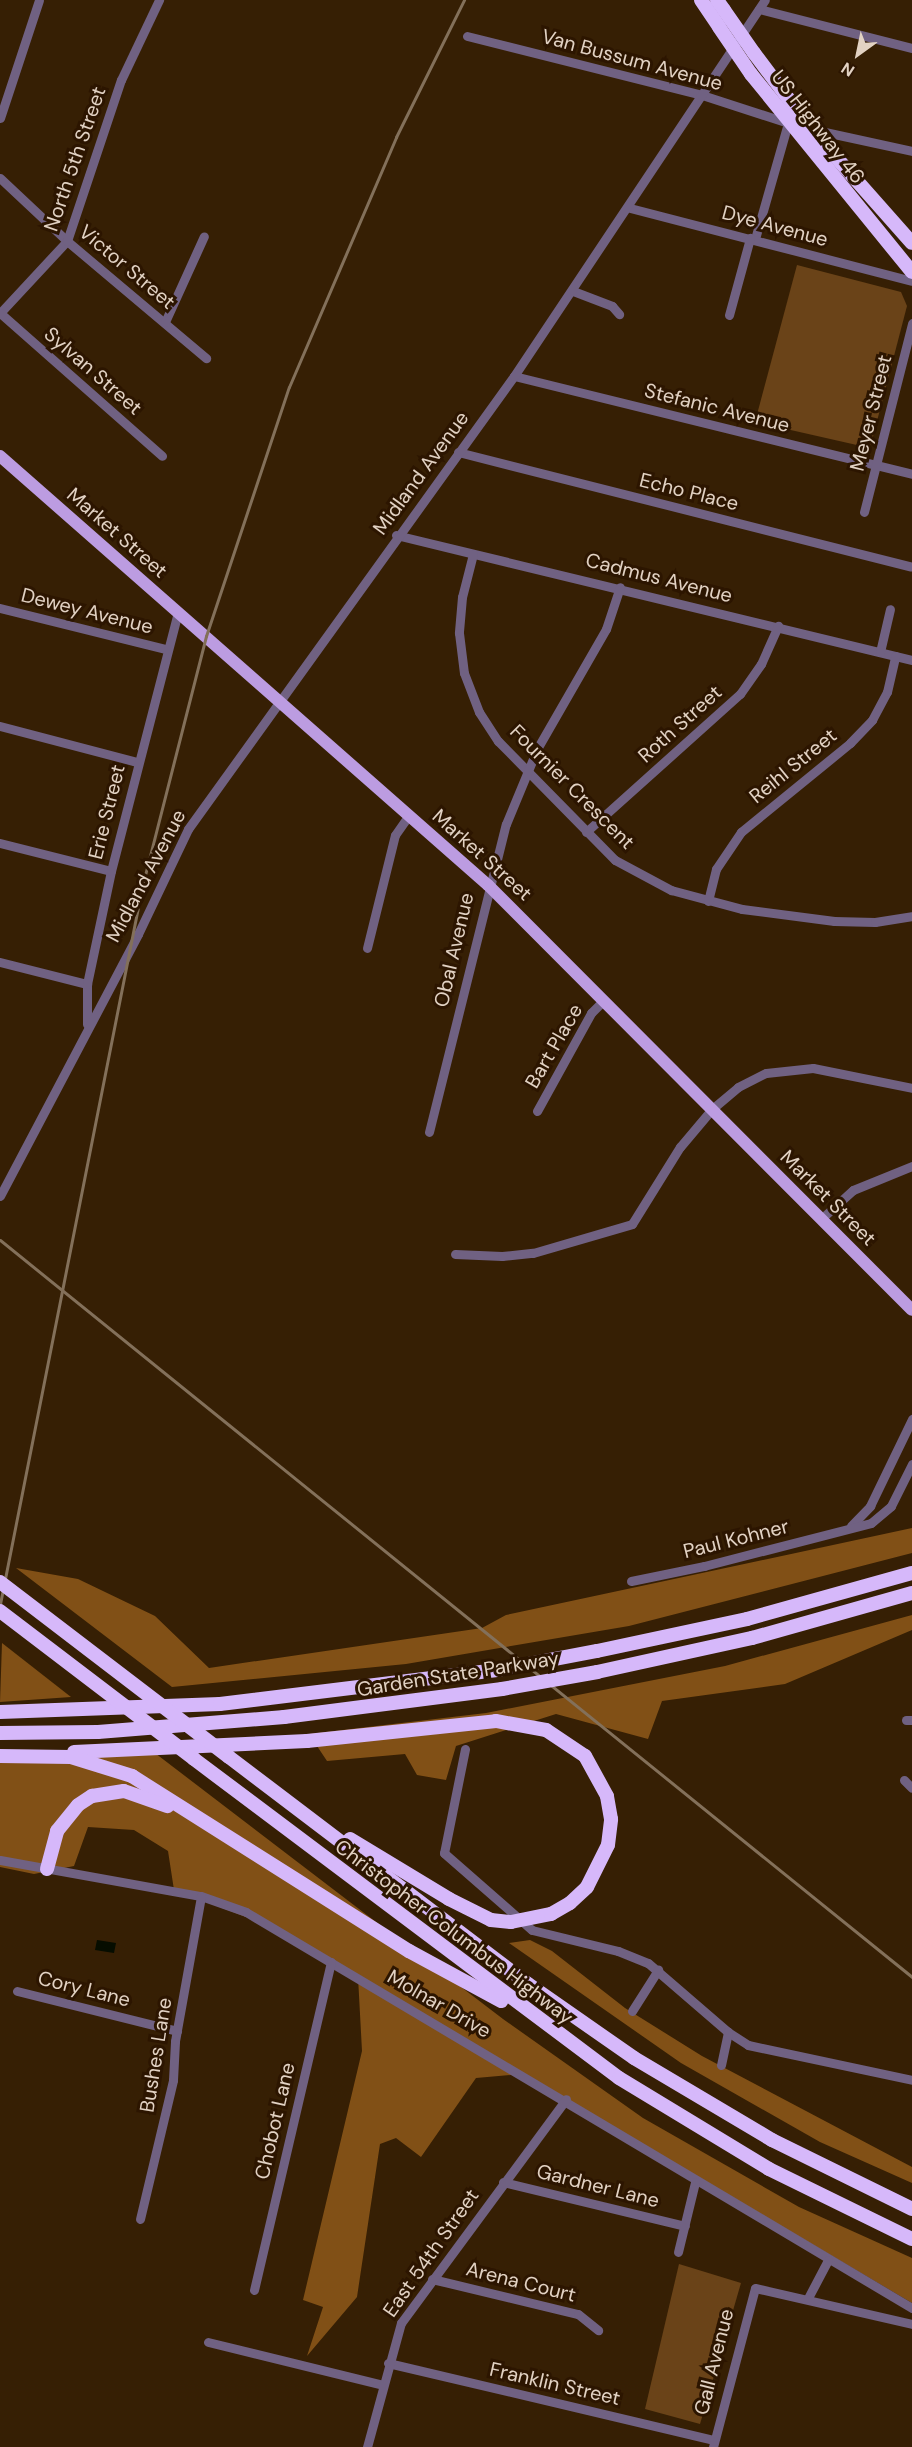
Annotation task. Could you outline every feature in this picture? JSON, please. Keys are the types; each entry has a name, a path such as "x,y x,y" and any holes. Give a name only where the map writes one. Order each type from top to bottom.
{"highway":[{"name":"US Highway 46","path":"701,0 751,74 788,123 912,272"},
{"name":"US Highway 46","path":"721,5 811,129 912,243"},
{"name":"Garden State Parkway","path":"0,1712 220,1704 497,1670 747,1619 912,1573"},
{"name":"Christopher Columbus Highway","path":"0,1582 520,1978 634,2058 772,2140 912,2209"},
{"name":"Garden State Parkway","path":"0,1733 99,1732 284,1717 502,1689 597,1672 752,1638 912,1593"},
{"name":"Christopher Columbus Highway","path":"0,1611 535,2018 709,2135 801,2186 912,2239"},
{"path":"0,1756 307,1741 496,1721 546,1730 567,1741 585,1756 607,1796 611,1819 608,1845 586,1887 570,1903 551,1914 511,1922 491,1920 449,1899 296,1807"},
{"path":"0,1756 71,1757 132,1776 442,1971 535,2018"},
{"path":"47,1869 57,1831 66,1817 92,1796 124,1791 174,1810 337,1906"}],"main road":[{"name":"Market Street","path":"0,456 488,885 912,1310"}],"street":[{"path":"0,118 38,0"},
{"name":"North 5th Street","path":"0,313 67,241 121,80 159,0"},
{"name":"Midland Avenue","path":"0,1196 188,829 396,535 514,376 630,208 765,0"},
{"path":"759,9 912,48"},
{"name":"Van Bussum Avenue","path":"467,36 702,95 788,123"},
{"path":"729,315 788,123"},
{"path":"811,129 912,151"},
{"name":"Victor Street","path":"0,178 67,241 206,358"},
{"name":"Dye Avenue","path":"630,208 912,281"},
{"path":"165,322 204,236"},
{"path":"573,291 612,306 619,314"},
{"name":"Sylvan Street","path":"0,313 162,456"},
{"name":"Meyer Street","path":"864,512 912,324"},
{"name":"Stefanic Avenue","path":"514,376 912,474"},
{"name":"Echo Place","path":"458,452 911,567"},
{"name":"Cadmus Avenue","path":"396,535 620,586 912,660"},
{"name":"Fournier Crescent","path":"473,554 459,615 464,673 489,728 526,771 586,832 636,873 708,901 772,915 834,921 875,922 912,916"},
{"name":"Obal Avenue","path":"429,1132 488,885 526,771 606,629 620,586"},
{"name":"Dewey Avenue","path":"0,608 166,649"},
{"path":"880,652 890,609"},
{"name":"Erie Street","path":"87,1024 87,984 111,871 166,649 178,612"},
{"name":"Roth Street","path":"586,832 734,700 761,664 778,626"},
{"name":"Reihl Street","path":"708,901 716,869 741,832 850,743 872,720 887,692 895,656"},
{"path":"0,726 137,762"},
{"path":"367,948 395,835 409,815"},
{"path":"0,843 111,871"},
{"path":"0,962 87,984"},
{"name":"Bart Place","path":"537,1111 591,1013 604,1000"},
{"path":"455,1254 502,1256 534,1253 632,1224 680,1147 712,1109 752,1079 796,1067 912,1088"},
{"path":"821,1219 852,1190 912,1166"},
{"path":"849,1528 870,1506 912,1419"},
{"name":"Paul Kohner","path":"631,1581 714,1564 871,1522 891,1506 912,1464"},
{"path":"465,1749 443,1846 448,1860 532,1930 628,1954 658,1970 728,2032 748,2045 912,2080"},
{"path":"904,1780 912,1788"},
{"name":"Molnar Drive","path":"0,1860 201,1896 246,1912 566,2099 695,2182 912,2308"},
{"name":"Bushes Lane","path":"140,2219 173,2080 177,2031 201,1896"},
{"name":"Chobot Lane","path":"254,2289 331,1962"},
{"path":"632,2011 658,1970"},
{"name":"Cory Lane","path":"17,1991 177,2031"},
{"path":"722,2065 728,2032"},
{"name":"East 54th Street","path":"367,2447 388,2363 401,2323 566,2099"},
{"name":"Gardner Lane","path":"503,2182 685,2226"},
{"path":"678,2253 695,2182"},
{"path":"828,2260 808,2298 912,2324"},
{"name":"Arena Court","path":"432,2279 578,2314 597,2330"},
{"name":"Gall Avenue","path":"713,2444 754,2288 808,2298"},
{"path":"208,2342 383,2385"},
{"name":"Franklin Street","path":"388,2363 713,2444"}],"shaded area":[{"path":"797,265 901,292 907,306 870,448 755,422"},
{"path":"912,1528 912,1553 629,1626 406,1664 172,1687 16,1568 78,1579 155,1616 209,1668 482,1628 506,1615"},
{"path":"912,1615 912,1630 785,1684 662,1701 648,1739 556,1714 456,1746 446,1780 417,1775 405,1754 327,1761 309,1734 486,1713 725,1666"},
{"path":"2,1643 71,1697 0,1702"},
{"path":"151,1750 503,2019 643,2118 799,2207 912,2258 912,2303 523,2074 476,2078 421,2157 396,2138 380,2144 357,2297 307,2356 323,2307 303,2300 362,2051 358,1977 275,1928 174,1890 168,1851 134,1830 88,1827 74,1866 34,1874 0,1867 0,1762"},
{"path":"97,1940 116,1943 114,1953 95,1950"},
{"path":"530,1940 552,1951 625,2008 702,2056 912,2167 912,2183 820,2142 681,2063 509,1943"},
{"path":"679,2264 741,2283 700,2424 645,2409"}],"railway":[{"path":"0,1604 142,887 206,636 289,387 396,137 464,0"},
{"path":"0,1240 912,1977"}]}
